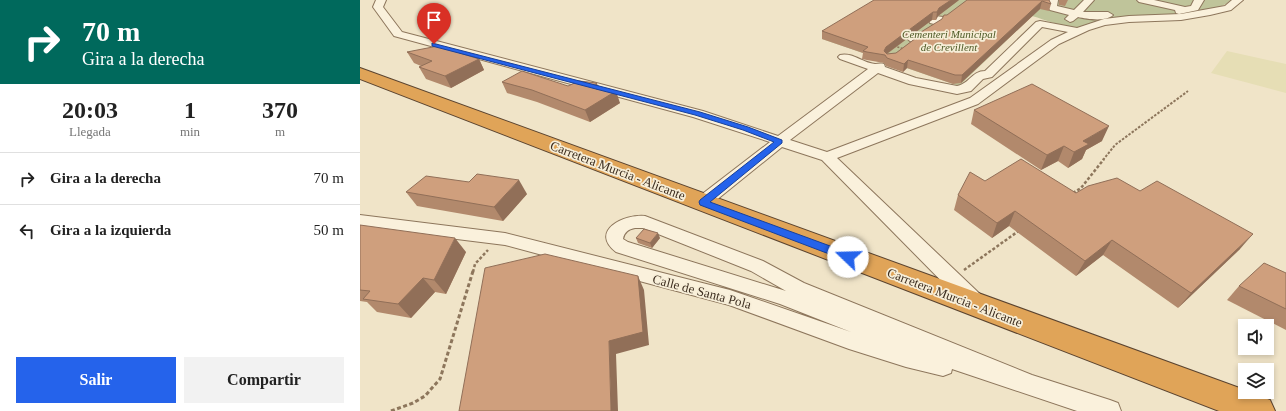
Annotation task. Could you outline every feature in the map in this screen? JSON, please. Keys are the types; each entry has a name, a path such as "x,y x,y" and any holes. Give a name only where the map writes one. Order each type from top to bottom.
{"highway":[{"name":"Carretera Murcia - Alicante","path":"360,73 1258,411"}],"street":[{"path":"381,0 378,7 398,34 676,108 745,128 779,142 827,157 979,306"},
{"path":"1070,0 1054,15 1064,25 1079,31"},
{"path":"844,57 879,67 913,81 957,90 967,88 980,76 988,75 1040,24 1064,25 1089,0"},
{"path":"1142,0 1175,3 1186,10"},
{"path":"1052,3 1053,8 1088,16 1186,10 1195,8 1199,0"},
{"path":"827,157 974,101 1055,42 1079,31 1104,22 1130,18 1181,17 1210,12 1228,8 1238,0"},
{"path":"912,43 942,19"},
{"path":"703,202 779,142 879,67"},
{"name":"Calle de Santa Pola","path":"360,221 505,239 730,298 849,340 906,357 1038,388"},
{"path":"1038,388 797,288 757,266 645,222 639,221 626,224 620,227 614,236 614,241 622,247 784,298 930,352 1038,388 1110,411"}],"path":[{"path":"888,44 912,43"},
{"path":"1068,197 1081,188 1115,145 1188,91"},
{"path":"952,278 1023,229"},
{"path":"391,411 414,404 434,389 440,379 475,264 482,254 492,246 505,239"}],"shaded area":[{"path":"1227,51 1286,64 1286,93 1211,73"}],"green space":[{"name":"Cementeri Municipal de Crevillent","path":"885,0 1231,0 1222,6 1209,11 1178,15 1118,17 1077,27 1060,25 1032,16 959,86 822,39"}],"building":[{"name":"Cementeri Municipal de Crevillent","path":"874,0 951,0 939,8 937,12 933,12 886,47 884,51 887,54 896,53 920,35 921,32 942,19 944,15 947,15 967,0 1049,0 1051,4 1042,1 962,75 955,75 908,60 904,64 887,58 885,55 863,51 868,47 822,31"},
{"path":"438,46 479,59 445,76 419,67 432,61 407,52"},
{"path":"522,71 568,86 579,81 597,83 593,86 599,86 596,89 616,91 585,110 532,90 502,82"},
{"path":"1032,84 1109,126 1083,141 1089,144 1074,152 1064,146 1047,155 974,110"},
{"path":"1021,159 1076,193 1088,186 1117,178 1140,191 1157,181 1253,234 1191,293 1112,240 1085,261 1015,211 997,223 958,195 970,172 985,181"},
{"path":"477,174 519,180 494,207 406,192 426,176 469,182"},
{"path":"360,225 455,238 434,280 423,278 398,304 363,299 370,291 360,290"},
{"path":"644,229 658,233 650,243 636,238"},
{"path":"545,254 638,276 643,332 609,341 611,411 459,411 485,268"},
{"path":"1264,263 1286,273 1286,309 1239,286"}],"route":[{"path":"434,44 646,99 745,128 779,142 703,202 848,257"}]}
